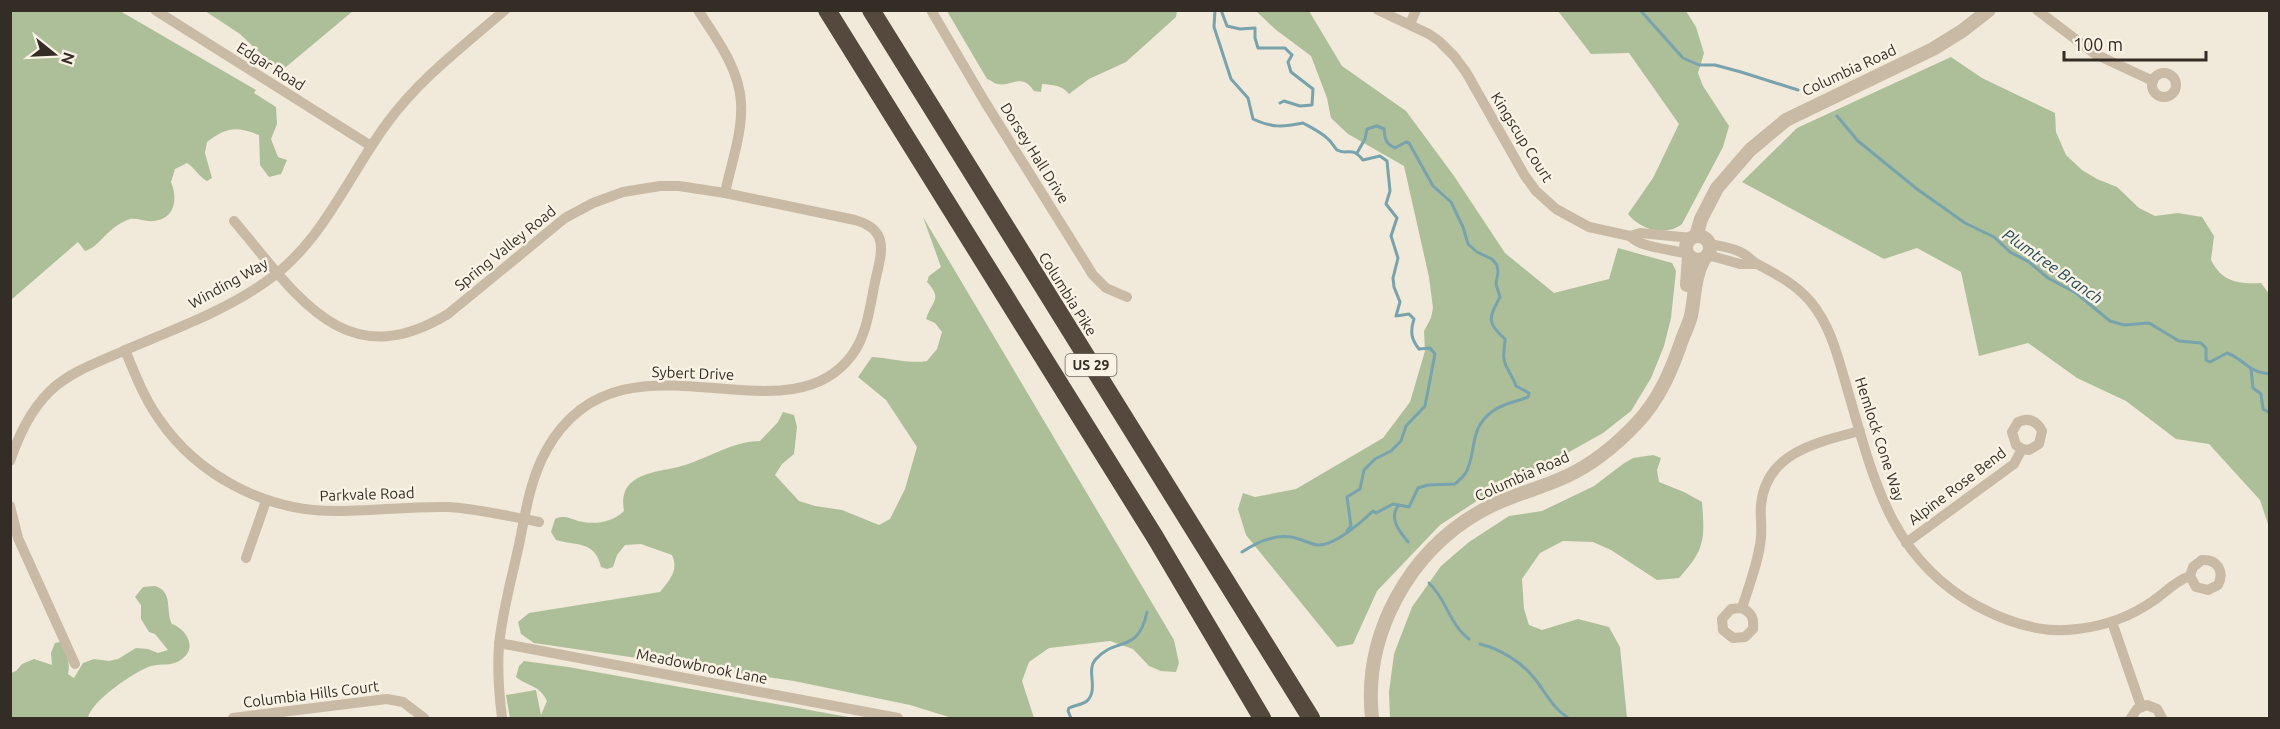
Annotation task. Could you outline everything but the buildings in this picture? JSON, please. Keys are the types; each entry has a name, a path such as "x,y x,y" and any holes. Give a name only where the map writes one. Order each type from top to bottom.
{"highway":[{"name":"US 29","path":"827,10 1155,537 1262,718"},
{"name":"Columbia Pike","path":"871,10 1311,718"}],"street":[{"name":"Edgar Road","path":"155,10 371,146"},
{"name":"Winding Way","path":"10,461 30,416 51,391 75,373 209,313 262,285 279,273 321,226 371,146 397,110 418,86 505,10"},
{"path":"698,10 730,63 741,102 740,123 725,193"},
{"name":"Dorsey Hall Drive","path":"932,10 985,102 1093,274 1106,288 1127,297"},
{"name":"Kingscup Court","path":"1378,10 1410,24 1439,41 1454,56 1466,72 1525,176 1536,191 1556,209 1577,222 1601,232 1630,236 1641,233 1703,245"},
{"path":"1410,24 1416,10"},
{"name":"Columbia Road","path":"1372,718 1372,674 1381,633 1389,610 1414,570 1445,537 1464,521 1504,500 1568,476 1598,457 1622,439 1660,392 1669,376 1690,318 1696,275 1709,222 1733,171 1750,150 1786,120 1933,49 1962,31 1989,10"},
{"path":"2037,10 2095,54 2153,81"},
{"name":"Spring Valley Road","path":"234,221 308,306 342,329 369,336 400,335 432,324 448,314 559,223 593,203 623,192 660,186 679,186 725,193 855,220 878,231"},
{"name":"Sybert Drive","path":"502,718 499,691 500,643 524,519 532,484 548,448 559,431 575,416 603,397 631,388 655,385 785,391 810,386 834,374 852,355 865,328 880,257 878,231"},
{"name":"Kingscup Court","path":"1630,236 1636,243 1671,249 1688,255"},
{"path":"1688,255 1696,260 1703,245"},
{"name":"Hemlock Cone Way","path":"1703,245 1740,264 1757,264 1773,271 1798,288 1823,321 1834,342 1860,432 1882,500 1891,520 1906,543 1935,576 1953,591 1991,613 2033,627 2055,630 2077,629 2112,622 2137,612 2170,586 2190,576"},
{"name":"Columbia Road","path":"1683,338 1688,255"},
{"name":"Parkvale Road","path":"125,350 149,403 177,442 216,475 240,490 266,501 292,507 334,511 417,507 468,508 539,522"},
{"path":"1742,608 1759,553 1761,504 1770,479 1788,456 1814,443 1860,432"},
{"name":"Alpine Rose Bend","path":"1906,543 2014,464 2022,449"},
{"path":"246,558 266,501"},
{"path":"10,506 18,538 75,664"},
{"path":"2112,622 2142,706"},
{"name":"Meadowbrook Lane","path":"500,643 898,718"},
{"name":"Columbia Hills Court","path":"233,718 387,699 403,702 424,718"},
{"path":"2131,718 2134,712 2142,706 2157,709 2162,718"}],"green space":[{"path":"11,10 120,11 256,90 254,93 276,107 277,124 271,139 278,157 287,160 281,174 269,177 260,165 259,135 238,129 220,133 207,142 205,153 212,178 207,181 187,163 175,169 171,182 174,195 173,207 166,216 154,221 127,220 114,228 94,247 85,251 78,242 11,300"},
{"path":"205,11 353,11 280,72 240,34"},
{"path":"947,11 1177,11 1176,17 1126,62 1089,79 1069,94 1054,85 1042,84 1041,92 1034,91 1021,81 996,84 987,79"},
{"path":"1256,11 1309,11 1342,66 1406,111 1454,176 1505,253 1554,293 1609,279 1618,248 1672,263 1676,271 1671,318 1664,346 1651,378 1631,411 1603,433 1562,456 1509,480 1440,525 1377,591 1353,644 1337,647 1246,535 1238,509 1243,493 1255,497 1296,489 1383,438 1410,402 1425,351 1424,331 1433,308 1429,277 1404,166 1348,134 1331,118 1327,98 1311,56 1275,29"},
{"path":"1558,11 1686,11 1696,27 1704,53 1698,73 1703,86 1729,126 1723,147 1682,224 1675,228 1661,231 1646,228 1628,214 1653,178 1679,124 1629,53 1591,54"},
{"path":"1951,57 1982,78 2055,113 2056,132 2066,155 2082,170 2117,187 2139,208 2155,216 2178,213 2202,217 2214,236 2211,260 2220,273 2238,282 2261,283 2270,295 2269,527 2260,500 2209,444 2176,439 2126,401 2077,378 2028,343 1979,356 1961,272 1917,248 1884,259 1742,182 1797,128"},
{"path":"923,217 1174,640 1179,663 1176,672 1161,671 1149,666 1133,649 1110,641 1049,648 1029,662 1022,681 1034,718 952,718 910,705 794,681 534,643 521,634 518,622 529,613 660,592 674,570 672,555 641,544 625,545 617,555 613,567 607,569 601,567 598,558 589,548 556,540 551,532 555,519 564,517 597,523 614,518 624,511 625,492 629,485 638,478 685,465 741,444 760,441 778,422 783,412 794,415 797,427 794,454 782,464 775,475 799,501 842,510 879,525 890,519 905,489 917,447 886,400 858,377 872,357 920,362 927,361 937,349 942,332 935,323 926,319 935,300 934,292 927,282 929,276 941,267"},
{"path":"1653,455 1661,458 1657,470 1659,482 1702,502 1703,535 1701,543 1694,560 1679,578 1657,580 1611,550 1593,542 1563,541 1540,553 1522,579 1524,609 1529,625 1542,630 1578,619 1609,627 1620,647 1627,718 1390,718 1389,692 1394,654 1412,607 1441,566 1469,542 1509,516 1542,511 1594,486 1633,458"},
{"path":"155,586 161,589 167,597 172,624 186,634 190,644 187,655 171,664 151,666 135,674 96,704 88,718 11,718 11,673 22,664 34,659 52,665 51,653 55,643 60,642 66,653 68,674 74,678 83,663 94,659 109,661 118,659 136,648 158,653 168,650 155,634 149,632 141,619 141,605 135,597 143,587"},
{"path":"524,661 854,718 510,718 506,695 536,690 541,715 547,701 540,691 516,677 519,666"}],"waterway":[{"path":"1215,10 1214,27 1231,79 1248,98 1253,119 1278,126 1303,123 1316,130 1341,152 1355,153 1363,160 1380,156 1387,161 1390,191 1386,204 1397,218 1391,236 1398,258 1393,278 1400,302 1396,316 1409,314 1414,319 1412,335 1416,345 1419,349 1430,348 1435,354 1425,406 1406,426 1401,441 1391,451 1375,459 1364,470 1360,489 1347,497 1351,526 1347,531"},
{"path":"1221,10 1227,26 1240,29 1255,28 1258,48 1285,48 1292,55 1288,62 1291,72 1313,89 1312,105 1300,106 1284,101 1280,103"},
{"name":"Plumtree Branch","path":"1640,10 1683,58 1699,65 1715,65 1798,90"},
{"name":"Plumtree Branch","path":"1837,116 1858,141 1917,189 1965,223 1994,237 2010,252 2029,262 2048,278 2076,293 2110,321 2124,325 2149,323 2179,341 2201,343 2206,348 2206,360 2210,362 2227,353 2250,368 2270,374"},
{"path":"1242,552 1272,538 1285,536 1318,545 1332,542 1373,511 1376,513 1393,504 1409,507 1418,488 1428,485 1455,484 1469,466 1479,425 1501,406 1528,397 1529,393 1516,386 1507,369 1504,356 1505,339 1491,320 1500,297 1496,284 1497,265 1492,259 1477,252 1468,244 1451,202 1433,186 1409,143 1406,142 1395,148 1386,140 1384,129 1377,126 1367,129 1365,139 1357,153"},
{"path":"2251,369 2253,388 2261,394 2263,409 2270,413"},
{"path":"1399,505 1394,514 1395,519 1398,529 1408,542"},
{"path":"1429,583 1440,596 1457,626 1469,639"},
{"path":"1071,718 1069,708 1087,701 1090,696 1095,660 1110,648 1132,640 1143,625 1147,612"},
{"path":"1480,644 1503,653 1524,667 1553,705 1568,718"}]}
